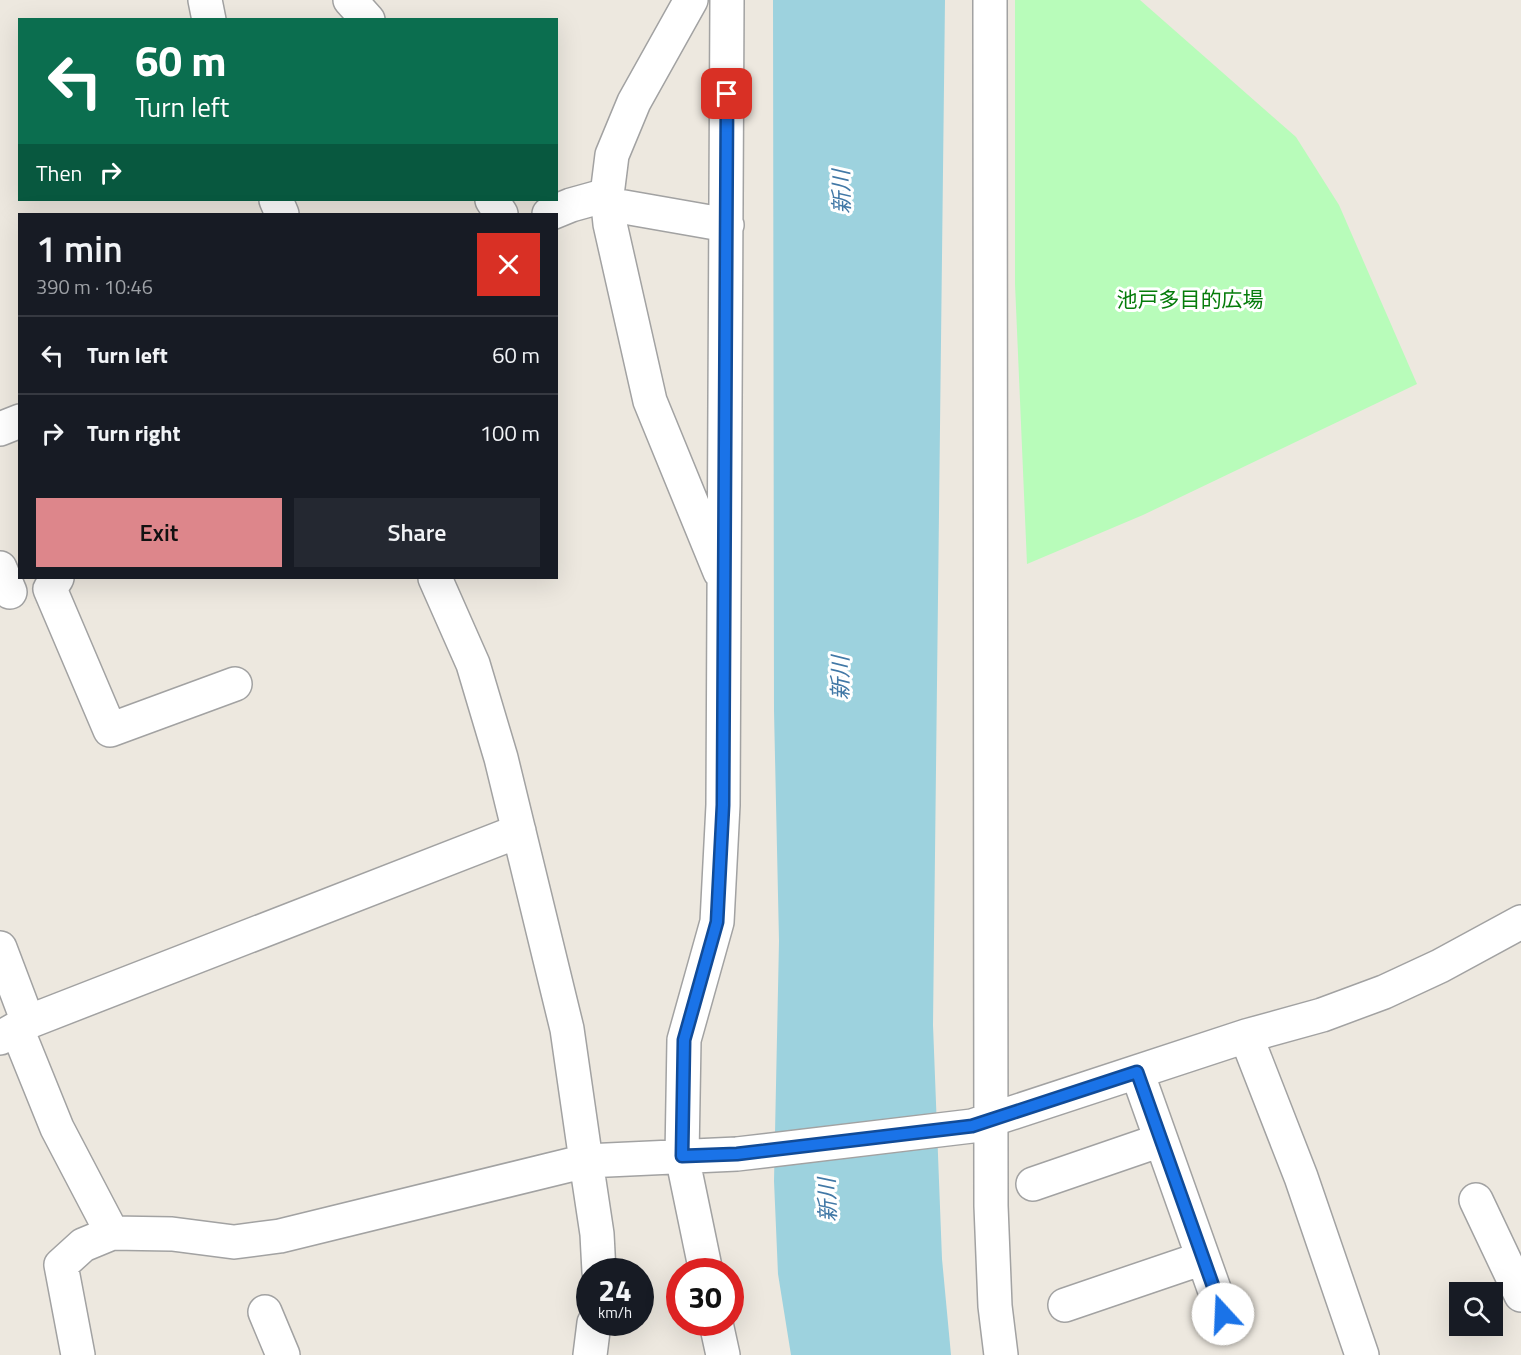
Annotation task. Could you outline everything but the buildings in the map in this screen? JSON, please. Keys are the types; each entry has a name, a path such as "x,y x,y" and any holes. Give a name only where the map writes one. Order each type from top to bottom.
{"street":[{"path":"205,0 208,18"},
{"path":"350,0 366,18"},
{"path":"691,0 634,102 612,155 607,199 650,401 726,587"},
{"path":"703,1258 682,1156 684,1040 717,922 723,805 726,587 727,0"},
{"path":"990,0 982,1123 991,1206 995,1306 1001,1355"},
{"path":"553,213 607,199 727,225"},
{"path":"56,579 50,589 110,730 235,684"},
{"path":"435,579 472,664 501,758 567,1029 597,1234 598,1258"},
{"path":"15,1030 519,831"},
{"path":"78,1355 61,1265 83,1245 112,1233 172,1234 234,1242 280,1236 586,1161 737,1154 982,1123 1384,992 1521,922"},
{"path":"0,948 15,1030 57,1128 112,1233"},
{"path":"1246,1036 1301,1177 1362,1355"},
{"path":"1137,1072 1223,1314"},
{"path":"1033,1184 1161,1140"},
{"path":"1476,1200 1521,1295"},
{"path":"1065,1305 1203,1258"},
{"path":"265,1312 283,1355"},
{"path":"590,1355 592,1336"},
{"path":"719,1336 723,1355"}],"green space":[{"name":"池戸多目的広場","path":"1015,0 1140,0 1296,137 1339,205 1417,384 1143,515 1027,564 1015,284"}],"water":[{"name":"新川","path":"773,0 945,0 933,1025 942,1259 951,1355 791,1355 778,1274 774,1181 779,941 774,711"}],"route":[{"path":"727,94 723,805 717,922 684,1040 682,1156 737,1154 972,1126 1137,1072 1223,1314"}]}
